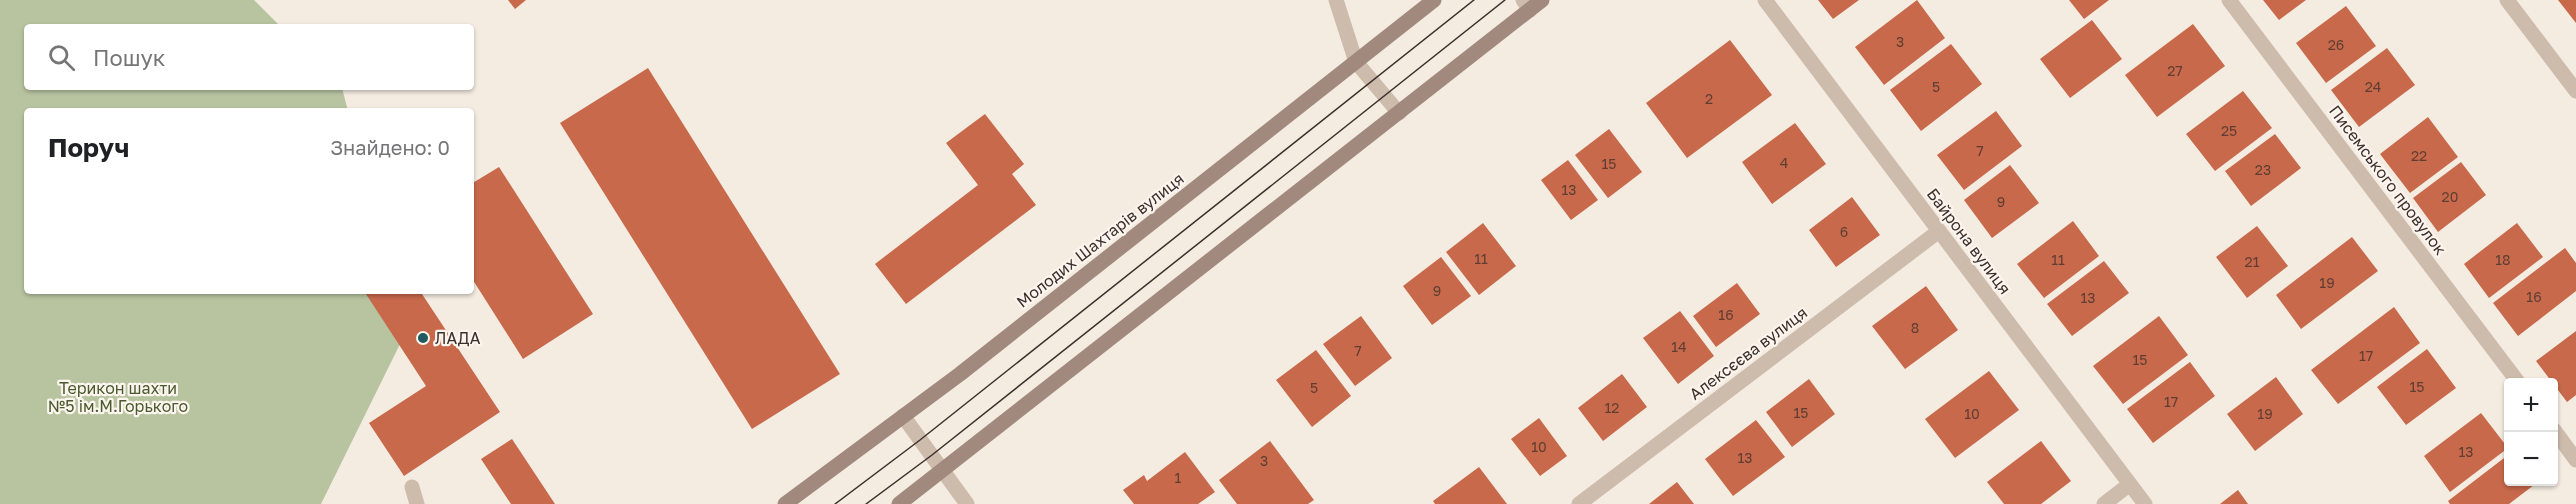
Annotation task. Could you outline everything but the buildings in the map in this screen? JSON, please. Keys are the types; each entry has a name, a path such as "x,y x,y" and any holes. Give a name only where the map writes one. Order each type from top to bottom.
{"main road":[{"name":"Молодих Шахтарів вулиця","path":"785,504 903,416 1434,0"},
{"path":"899,504 1399,113 1532,3"}],"street":[{"path":"1336,0 1356,62 1399,113"},
{"name":"Байрона вулиця","path":"1765,0 2145,504"},
{"name":"Писемського провулок","path":"2229,0 2515,378"},
{"path":"2507,0 2576,91"},
{"name":"Алексєєва вулиця","path":"1579,504 1939,231"},
{"path":"903,416 967,504"},
{"path":"2555,432 2576,459"},
{"path":"2104,504 2130,484"},
{"path":"412,487 417,504"}],"green space":[{"name":"Терикон шахти №5 ім.М.Горького","path":"0,0 254,0 278,24 24,24 24,90 343,90 347,108 24,108 24,294 392,294 402,340 321,504 0,504"}],"tram line":[{"path":"835,504 920,440 1474,0"},
{"path":"866,504 932,455 1505,0"}],"place":[{"name":"ЛАДА","path":"423,338"}]}
